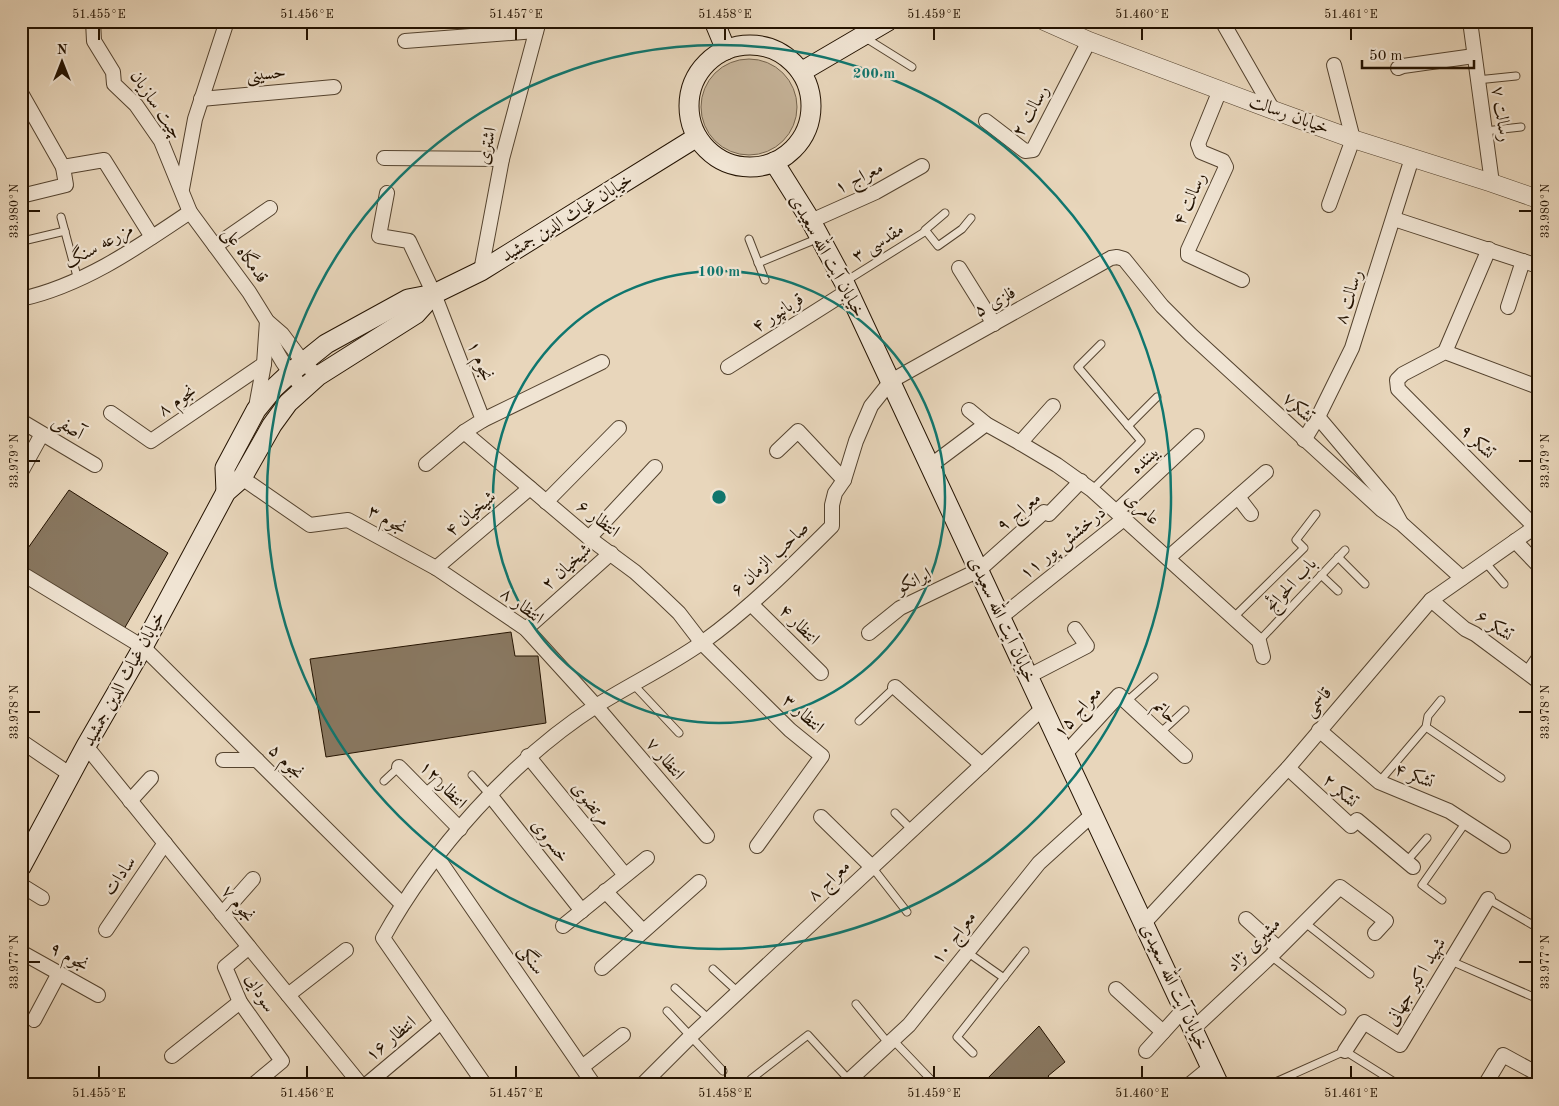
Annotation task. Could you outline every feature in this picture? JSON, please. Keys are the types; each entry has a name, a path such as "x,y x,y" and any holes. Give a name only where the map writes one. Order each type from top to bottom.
{"main road":[{"path":"714,21 726,50"},
{"path":"801,72 888,21"},
{"path":"742,45 759,45 775,50 790,59 801,72 809,88 811,106 809,123 801,140 789,153 774,162 757,166 740,166 723,160 708,151 697,137 690,121 689,113 688,104 691,87 699,71 711,58 726,50 742,45"},
{"name":"خیابان غیاث الدین جمشید","path":"226,492 225,468 256,410 274,388 296,367 326,344 408,299 434,294 481,271 697,137"},
{"name":"خیابان آیت الله سعیدی","path":"774,162 811,221 846,286 1220,1085"},
{"name":"خیابان غیاث الدین جمشید","path":"21,867 86,746 144,647 226,492 242,478 272,424 288,403 310,382 416,314 434,294"}],"street":[{"name":"چیت سازیان","path":"93,21 94,41 113,72 114,84 136,105 160,142 190,212"},
{"path":"182,190 195,119 227,21"},
{"name":"خیابان رسالت","path":"1044,21 1089,41 1273,110 1354,139 1492,182 1538,199"},
{"path":"1222,21 1273,110"},
{"name":"رسالت ۷","path":"1470,21 1492,182"},
{"path":"405,41 538,26"},
{"name":"اشتری","path":"481,271 502,160 538,26"},
{"name":"رسالت ۲","path":"986,121 1025,151 1033,150 1089,41"},
{"path":"1398,68 1474,56"},
{"path":"1329,205 1354,139 1334,65"},
{"name":"حسینی","path":"201,99 334,87"},
{"name":"رسالت ۴","path":"1220,90 1198,144 1201,152 1224,161 1226,167 1188,250 1188,255 1242,280"},
{"path":"21,93 63,167 66,185 21,196"},
{"path":"384,158 502,160"},
{"name":"رسالت ۸","path":"1304,440 1318,417 1352,348 1412,158"},
{"path":"63,167 104,160 152,237"},
{"name":"معراج ۱","path":"811,221 876,192 922,166"},
{"path":"387,193 379,236 409,241 434,294"},
{"path":"215,246 270,208"},
{"name":"مزرعه سنگ","path":"21,300 56,290 78,280 112,262 190,212"},
{"name":"قدمگاه علی","path":"190,212 249,292 267,321 282,334 296,367 310,382"},
{"path":"1394,219 1538,266"},
{"path":"1489,249 1445,352 1538,387"},
{"name":"فلزی ۵","path":"891,381 1117,257"},
{"name":"تشکر۷","path":"1117,257 1124,259 1162,306 1191,335 1382,510 1402,524 1462,578"},
{"path":"1508,306 1522,262"},
{"path":"960,268 994,324"},
{"name":"قربانپور ۴","path":"728,367 846,286"},
{"name":"نجوم ۱","path":"434,294 483,420"},
{"path":"256,410 264,364 267,321"},
{"name":"تشکر ۹","path":"1445,352 1403,374 1397,380 1398,389 1536,526"},
{"path":"426,464 464,432 483,420 602,362"},
{"name":"نجوم ۸","path":"111,412 151,441 264,364"},
{"name":"صاحب الزمان ۶","path":"441,1022 383,938 402,904 460,829 528,756 596,706 702,643 751,604 832,526 832,506 835,493 844,480 856,441 871,406 891,381"},
{"path":"1020,443 1052,406"},
{"name":"عامری","path":"970,410 986,424 1020,443 1087,486 1259,641"},
{"path":"1318,417 1389,501 1402,524"},
{"name":"آصفی","path":"21,421 95,465"},
{"path":"930,466 986,424"},
{"path":"546,502 620,428"},
{"path":"777,451 798,430 844,480"},
{"name":"انتظار ۶","path":"464,432 589,538 611,553 657,592 678,613 702,643"},
{"path":"21,472 42,434"},
{"name":"بیننده","path":"1121,515 1197,436"},
{"path":"589,538 655,467"},
{"path":"1168,558 1266,472"},
{"name":"نجوم ۳","path":"242,478 310,525 348,520 436,568"},
{"name":"معراج ۹","path":"979,570 1044,512 1049,514 1087,486"},
{"name":"شیخیان ۴","path":"436,568 530,488"},
{"path":"1238,497 1251,514"},
{"name":"درخشش پور ۱۱","path":"1001,617 1121,515"},
{"name":"قاسمی","path":"1144,923 1288,768 1431,600 1536,526"},
{"path":"1515,541 1538,565"},
{"name":"شیخیان ۲","path":"526,629 611,553"},
{"name":"انتظار ۸","path":"436,568 526,629 596,706"},
{"name":"ایرانکو","path":"869,633 900,608 979,570"},
{"name":"نجوم ۵","path":"21,573 144,647 402,904"},
{"name":"تشکر ۶","path":"1431,600 1465,629 1475,634 1538,681"},
{"name":"انتظار ۴","path":"751,604 821,673"},
{"path":"1028,676 1087,646 1075,629"},
{"path":"1259,641 1263,657"},
{"name":"انتظار ۳","path":"702,643 790,730 822,756 757,846"},
{"path":"895,687 982,765"},
{"name":"حاتم","path":"1122,698 1185,756"},
{"name":"معراج ۱۵","path":"1065,754 1122,698"},
{"name":"انتظار ۷","path":"596,706 706,836"},
{"name":"معراج ۸","path":"642,1085 709,1019 1043,708"},
{"name":"تشکر ۴","path":"1319,730 1379,782 1449,811 1503,846"},
{"path":"21,741 71,775"},
{"name":"نجوم ۷","path":"86,746 361,1085"},
{"name":"مرتضوی","path":"528,756 625,875"},
{"path":"223,760 257,760"},
{"name":"انتظار ۱۲","path":"399,767 460,829"},
{"name":"تشکر ۲","path":"1288,768 1351,826 1357,820 1409,865"},
{"path":"130,801 150,778"},
{"name":"خسروی","path":"490,795 582,910"},
{"name":"معراج ۱۰","path":"846,1082 891,1042 924,1007 1038,863 1093,814"},
{"path":"821,817 872,867"},
{"name":"سادات","path":"106,930 165,843"},
{"name":"سنگی","path":"437,857 594,1085"},
{"path":"563,926 647,858"},
{"path":"222,914 253,879"},
{"path":"602,968 699,882"},
{"path":"21,885 42,898"},
{"name":"مشیری نژاد","path":"1193,1029 1340,887 1386,920 1375,933"},
{"path":"605,892 643,931"},
{"name":"شهید اکبر جهانی","path":"1345,1051 1364,1022 1400,1044 1488,898"},
{"path":"1246,919 1274,952"},
{"name":"سودایی","path":"249,947 225,967 240,1002 282,1061 253,1085"},
{"path":"288,996 346,950"},
{"name":"نجوم ۹","path":"21,952 98,995"},
{"path":"34,1020 59,973"},
{"path":"1116,989 1163,1032"},
{"path":"172,1056 240,1002"},
{"path":"1146,1051 1184,1009"},
{"path":"441,1022 485,1085"},
{"name":"انتظار ۱۶","path":"366,1085 441,1022"},
{"path":"582,1067 623,1035"},
{"path":"1486,1085 1503,1055 1538,1074"},
{"path":"1188,1085 1211,1067"}],"lane":[{"path":"863,37 912,67"},
{"path":"1477,80 1516,76"},
{"path":"1484,131 1521,127"},
{"path":"926,231 945,213"},
{"path":"61,217 78,280"},
{"name":"مقدسی ۳","path":"846,286 926,231 938,246 962,229 970,218"},
{"path":"23,241 65,231"},
{"path":"758,264 819,237"},
{"path":"749,239 764,280"},
{"path":"1087,486 1141,441 1078,367 1101,344"},
{"path":"1128,426 1157,398"},
{"path":"1234,618 1304,548 1296,540 1316,514"},
{"name":"باب الحوائج","path":"1259,641 1345,550"},
{"path":"1338,556 1364,584"},
{"path":"1485,562 1504,584"},
{"path":"1321,575 1338,591"},
{"path":"1525,672 1538,653"},
{"path":"1122,698 1154,677"},
{"path":"633,684 678,733"},
{"path":"859,721 895,687"},
{"path":"1379,782 1426,727 1428,716 1441,700"},
{"path":"1160,733 1185,710"},
{"path":"1426,727 1502,778"},
{"path":"384,781 399,767"},
{"path":"472,775 490,795"},
{"path":"424,793 438,780"},
{"path":"895,813 912,830"},
{"path":"1442,900 1422,885 1466,822"},
{"path":"1409,865 1427,838"},
{"path":"872,867 907,912"},
{"path":"1488,898 1538,928"},
{"path":"1303,922 1370,974"},
{"path":"973,1053 956,1036 1025,951"},
{"path":"967,952 1004,978"},
{"path":"1274,952 1342,1011"},
{"path":"1451,961 1538,999"},
{"path":"713,969 738,992"},
{"path":"675,988 709,1019"},
{"path":"856,1004 891,1042 936,1085"},
{"path":"667,1011 723,1071"},
{"path":"751,1079 808,1035 846,1082"},
{"path":"1269,1085 1345,1051 1396,1083 1396,1085"}],"shaded area":[{"path":"749,59 767,63 783,73 793,89 797,107 793,125 783,141 767,151 749,155 731,151 715,141 705,125 701,107 705,89 715,73 731,63"}],"building":[{"path":"69,490 168,553 124,629 21,567 21,558"},
{"path":"511,632 515,656 538,656 546,723 326,757 310,659"},
{"path":"1039,1026 1065,1062 1048,1076 1054,1083 1051,1085 986,1085 984,1082"}]}
